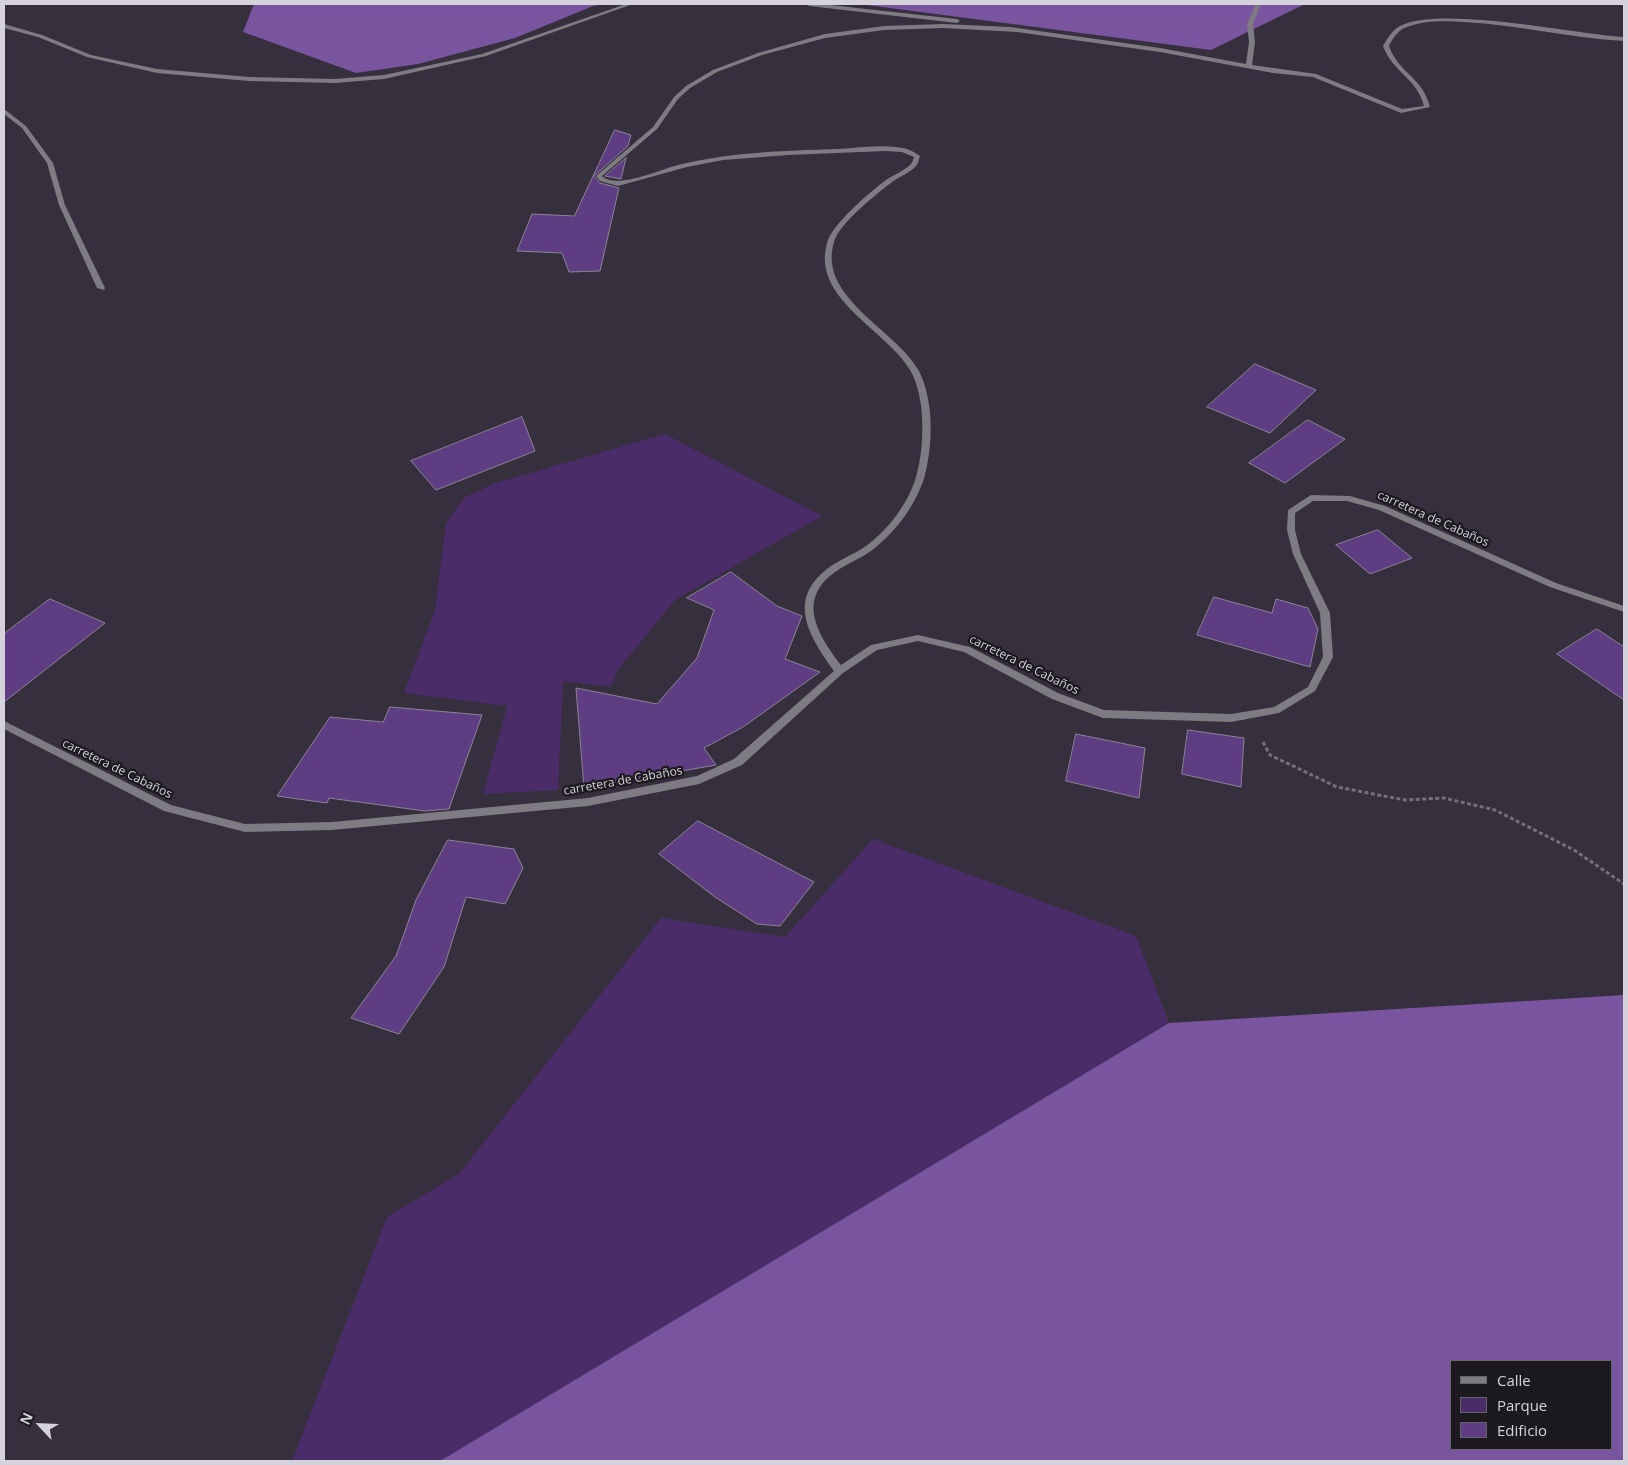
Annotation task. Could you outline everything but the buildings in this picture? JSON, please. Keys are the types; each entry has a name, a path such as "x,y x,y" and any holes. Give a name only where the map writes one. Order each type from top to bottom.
{"street":[{"path":"4,26 40,36 89,56 157,71 249,79 335,81 384,77 484,55 630,4"},
{"path":"809,4 942,19 1160,50 1249,66 1314,75 1401,111 1427,107 1425,93 1418,83 1389,58 1386,46 1393,33 1405,25 1426,20 1459,20 1624,39"},
{"path":"1249,66 1252,42 1250,24 1258,4"},
{"path":"840,671 814,634 810,618 810,592 817,581 830,571 870,548 907,504 916,489 921,475 926,425 924,395 914,369 894,342 844,298 833,281 830,246 834,232 848,216 885,182 914,166 917,156 904,150 886,149 788,153 722,158 686,165 618,184 602,180 599,176 603,170 628,153 654,128 676,98 688,86 715,71 760,54 826,36 884,28 943,26 1017,30"},
{"path":"4,111 24,127 50,163 62,205 101,288"},
{"name":"carretera de Cabaños","path":"4,725 56,753 168,808 245,828 332,826 588,802 699,780 738,762 840,671 874,647 918,638 968,649 1055,696 1103,714 1231,718 1249,715 1276,710 1312,689 1328,657 1325,612 1297,554 1291,530 1291,512 1311,498 1347,498 1382,508 1553,585 1624,609"}],"path":[{"path":"1249,715 1270,755 1337,787 1406,800 1444,798 1495,810 1574,850 1624,884"}],"green space":[{"path":"665,434 822,516 675,600 616,672 611,687 563,681 558,790 483,794 507,706 404,693 435,610 446,523 465,497 496,483"},
{"path":"873,839 1136,936 1169,1023 440,1461 292,1461 387,1217 459,1174 661,918 785,937"}],"shaded area":[{"path":"254,4 605,4 593,6 515,38 418,64 356,73 243,32"},
{"path":"1305,4 1211,50 867,5"},
{"path":"1624,995 1624,1461 440,1461 1169,1023"}]}
